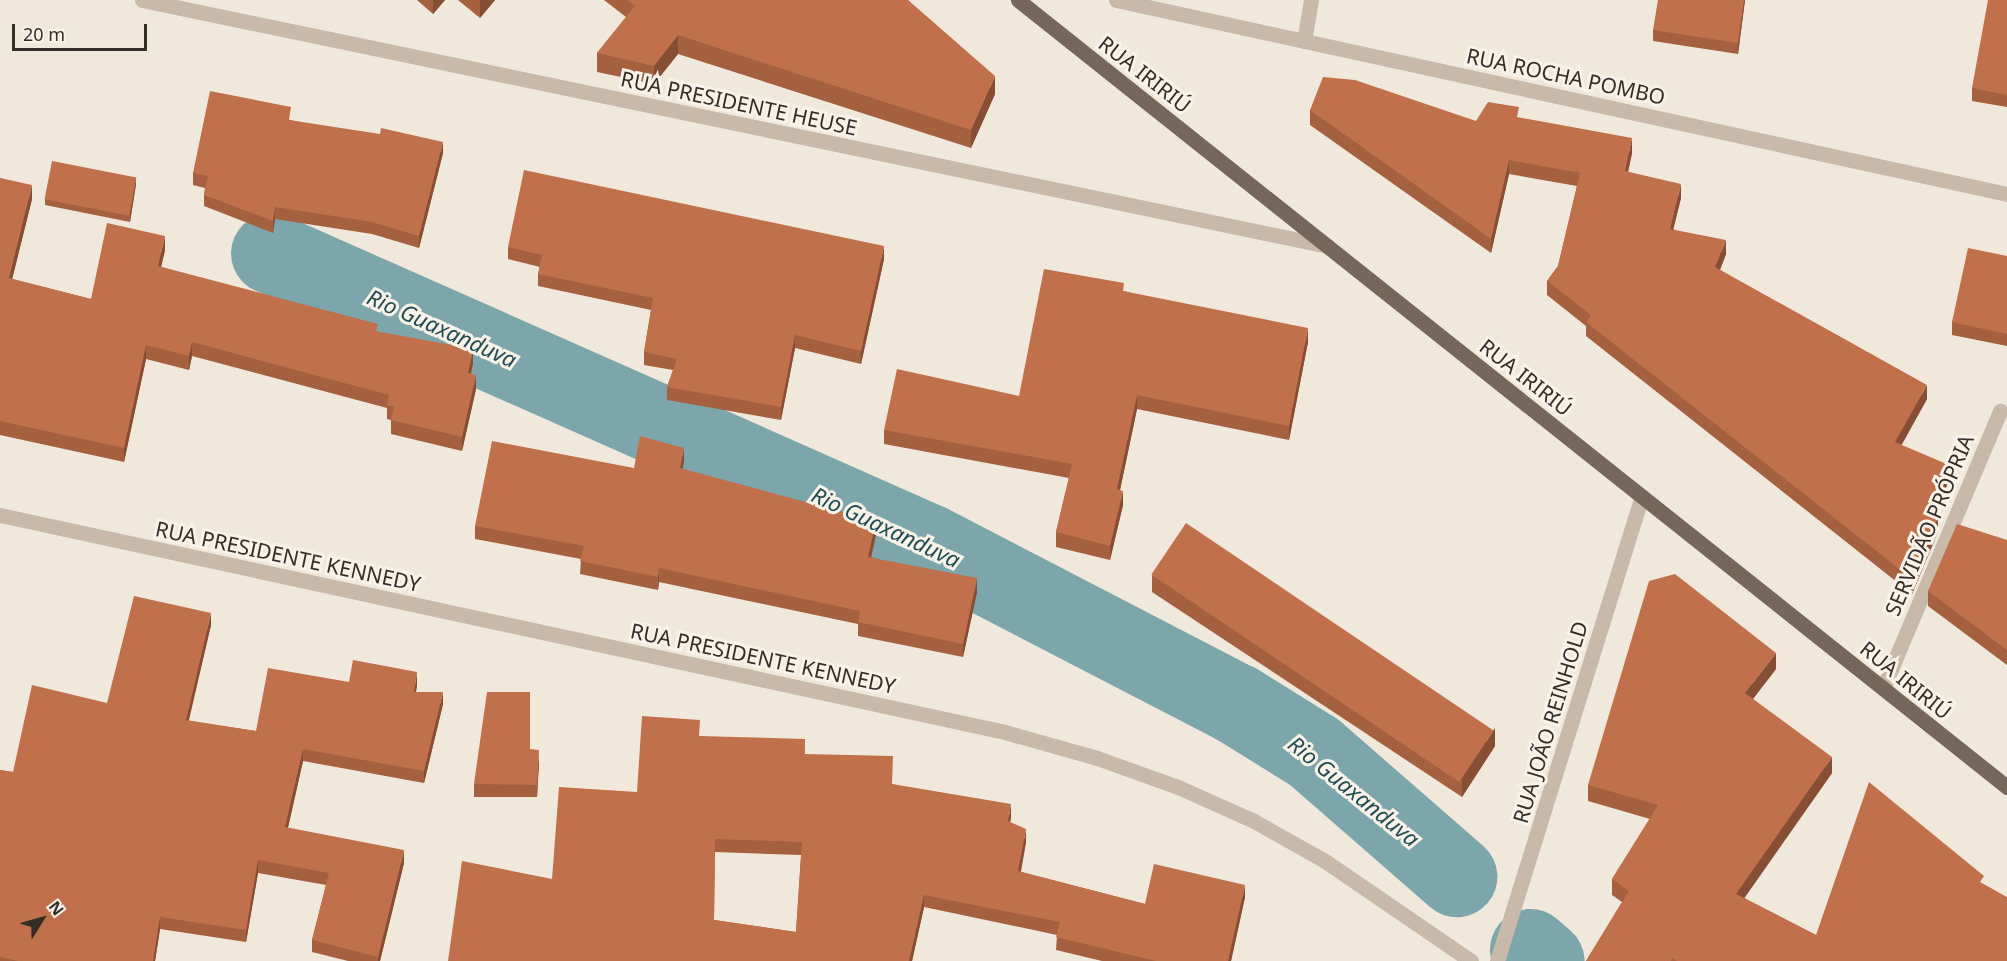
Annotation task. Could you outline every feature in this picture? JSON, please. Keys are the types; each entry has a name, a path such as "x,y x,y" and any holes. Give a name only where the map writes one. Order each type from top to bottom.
{"main road":[{"name":"RUA IRIRIÚ","path":"1018,0 2007,787"}],"street":[{"name":"RUA PRESIDENTE HEUSE","path":"142,0 1328,246"},
{"name":"RUA ROCHA POMBO","path":"1116,0 2007,194"},
{"path":"1304,41 1311,0"},
{"name":"SERVIDÃO PRÓPRIA","path":"1883,688 2000,411"},
{"name":"RUA JOÃO REINHOLD","path":"1497,961 1642,496"},
{"name":"RUA PRESIDENTE KENNEDY","path":"0,515 1001,731 1097,758 1179,786 1254,821 1325,861 1471,961"}],"building":[{"path":"627,0 908,0 995,76 971,130 678,35 654,66 597,53 635,6"},
{"path":"1658,0 1744,0 1738,43 1653,30"},
{"path":"1988,0 2007,0 2007,95 1972,88"},
{"path":"1323,77 1355,80 1476,121 1488,102 1519,107 1517,117 1632,138 1625,171 1681,184 1670,229 1726,240 1715,267 1927,385 1895,442 1949,465 1930,514 1938,517 1912,579 1586,322 1591,315 1547,281 1558,266 1580,173 1509,160 1491,239 1310,110"},
{"path":"210,91 291,107 289,120 380,134 381,128 443,142 419,236 372,222 275,207 273,221 204,195 208,176 193,173"},
{"path":"52,161 136,177 129,216 45,199"},
{"path":"524,170 884,246 861,351 795,335 781,407 667,387 677,359 644,352 653,298 538,274 542,255 508,247"},
{"path":"0,178 32,185 9,278 91,299 107,223 165,236 158,266 378,324 376,331 473,349 468,373 476,375 462,437 391,420 394,407 387,405 389,395 192,342 189,356 146,345 124,448 0,421"},
{"path":"1968,248 2007,256 2007,334 1952,322"},
{"path":"1044,269 1124,283 1123,291 1308,328 1289,426 1137,395 1117,489 1123,491 1110,546 1056,532 1072,464 884,430 897,369 1019,396"},
{"path":"640,436 684,448 680,468 876,521 868,557 977,578 963,644 858,622 860,611 659,568 658,577 580,561 584,546 475,526 492,441 634,468"},
{"path":"1186,523 1494,730 1459,782 1151,574"},
{"path":"1957,524 2007,540 2007,650 1928,591"},
{"path":"1675,574 1776,653 1745,693 1832,757 1736,894 1816,935 1869,782 1984,876 1980,882 2007,897 2007,961 1677,961 1672,958 1671,961 1586,961 1629,891 1612,879 1658,805 1588,785 1649,581"},
{"path":"134,596 211,613 186,720 256,731 268,668 349,682 353,660 417,672 414,692 443,692 424,771 303,749 285,827 404,850 378,957 312,940 329,873 258,860 246,930 160,917 153,961 18,961 0,957 0,770 13,772 32,685 107,703"},
{"path":"487,692 530,692 530,749 539,750 537,785 474,784"},
{"path":"642,716 700,720 699,736 805,739 805,754 893,756 892,784 1011,804 1008,821 1026,829 1018,871 1145,904 1154,864 1245,885 1228,961 1156,961 1056,937 1060,922 924,895 909,961 448,961 462,861 552,879 559,787 637,792","holes":["715,839 802,842 796,932 714,920"]}],"waterway":[{"name":"Rio Guaxanduva","path":"271,253 928,544 1237,704 1314,752 1456,876"},
{"name":"Rio Guaxanduva","path":"1530,949 1544,961"}]}
